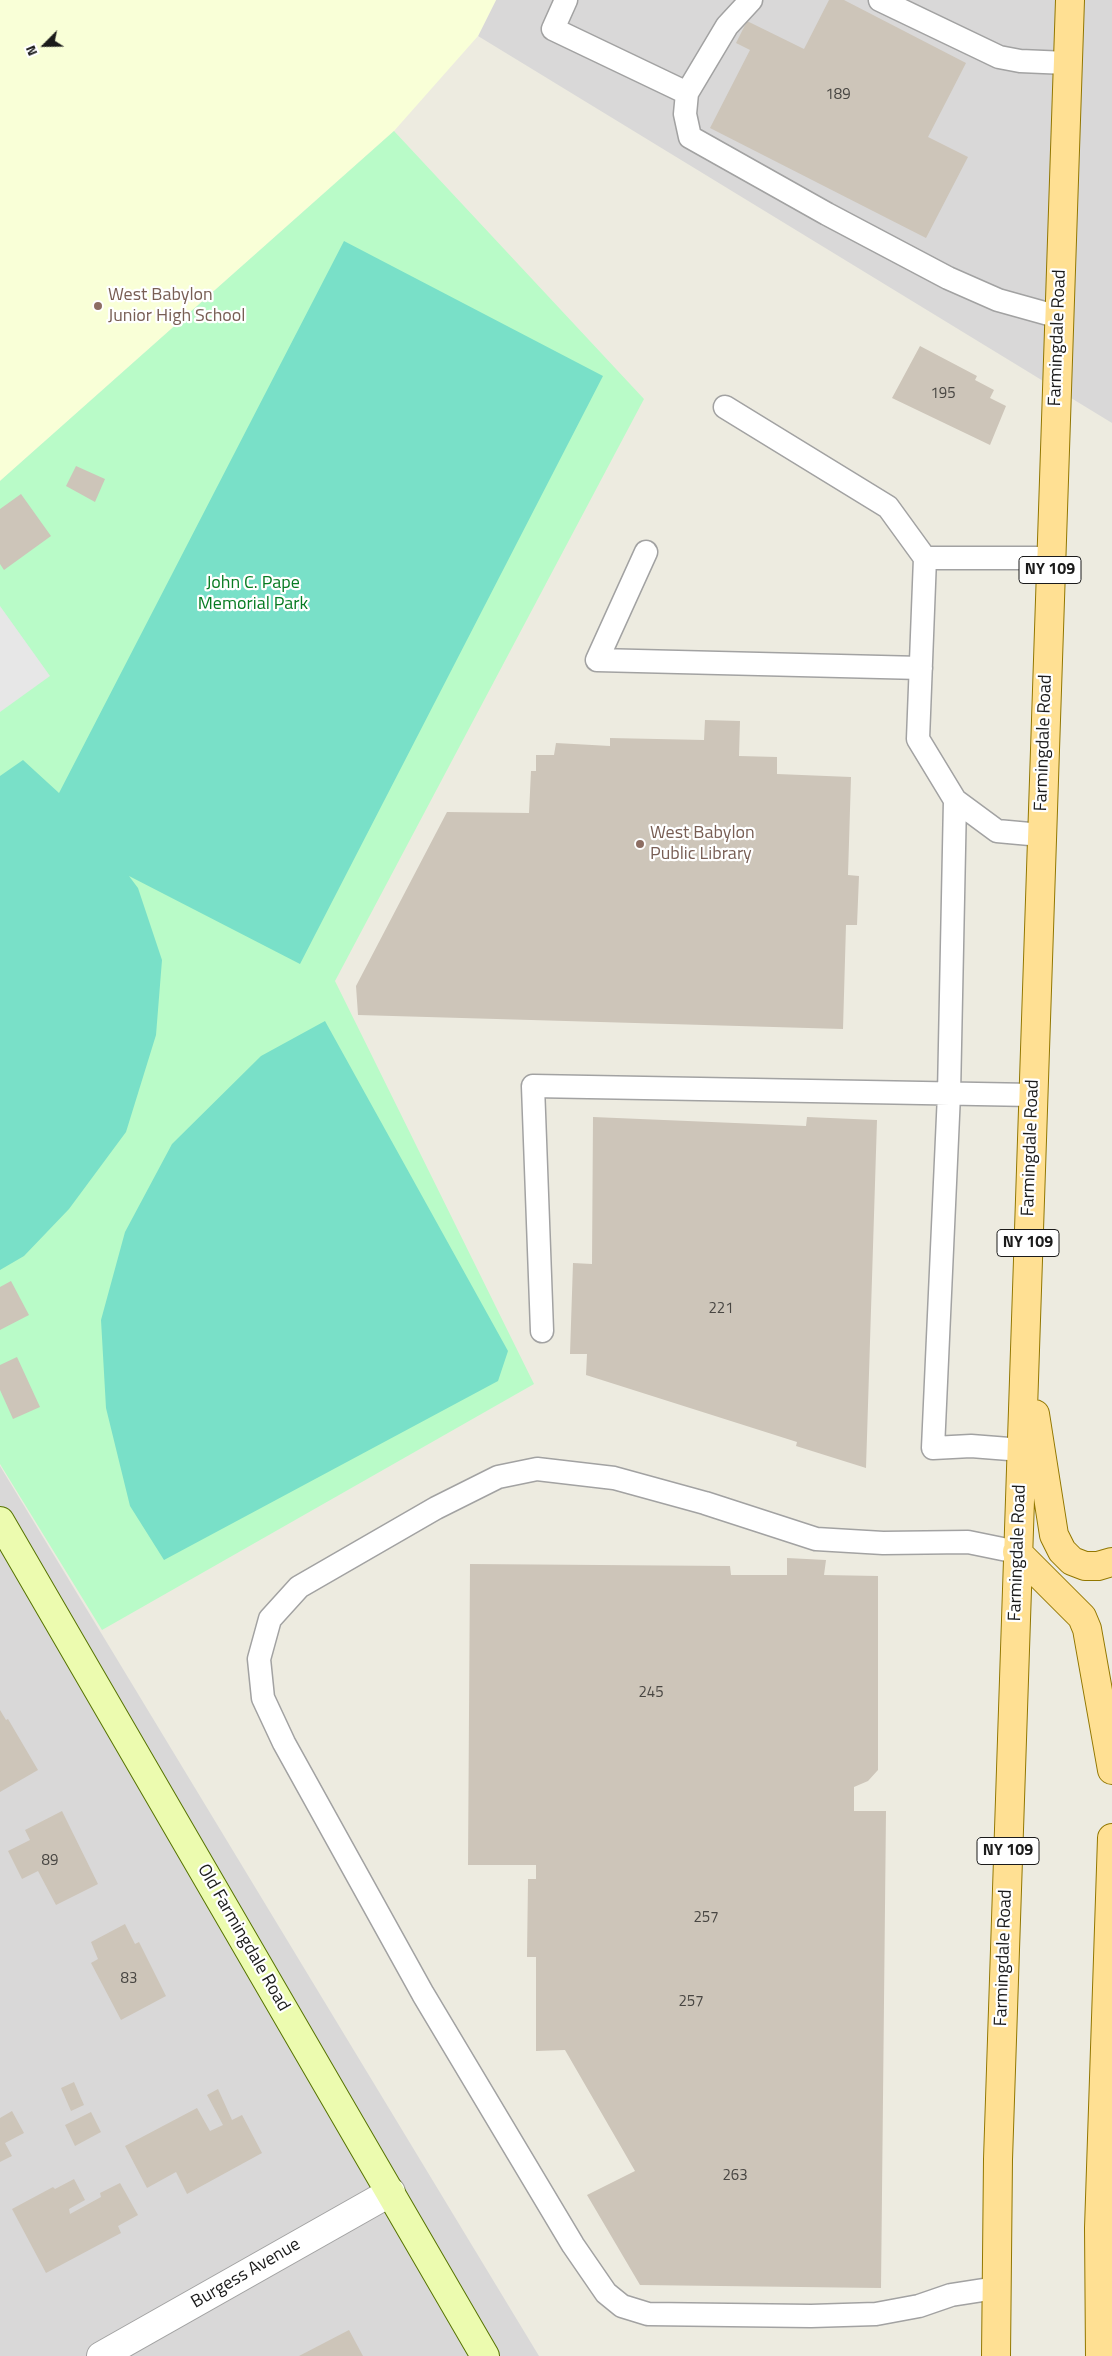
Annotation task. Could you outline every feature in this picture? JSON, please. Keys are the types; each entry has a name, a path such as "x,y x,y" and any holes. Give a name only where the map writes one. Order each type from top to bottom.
{"main road":[{"name":"Farmingdale Road","path":"996,2356 998,2159 1017,1552 1022,1450 1050,558 1070,0"},
{"path":"1024,1346 1054,1535 1062,1551 1072,1561 1085,1566 1098,1566 1112,1562"},
{"path":"1017,1552 1082,1617 1087,1629 1112,1770"},
{"path":"1100,2356 1099,2228 1108,2079 1112,1838"}],"street":[{"name":"Old Farmingdale Road","path":"0,1521 485,2356"},
{"name":"Burgess Avenue","path":"101,2356 391,2192"}],"lane":[{"path":"566,0 553,29 688,93"},
{"path":"751,0 727,26 688,93 685,114 690,137 827,214 948,278 998,300 1059,317"},
{"path":"880,0 999,57 1020,61 1068,63"},
{"path":"725,407 888,507 925,558 918,739 956,800 997,831 1041,835"},
{"path":"646,552 597,660 921,668"},
{"path":"925,558 1050,558"},
{"path":"956,800 949,1094 934,1448 971,1446 1022,1450"},
{"path":"542,1331 533,1086 1033,1095"},
{"path":"996,2288 951,2295 918,2306 876,2314 811,2316 648,2314 622,2306 606,2293 573,2245 423,1994 284,1743 263,1698 258,1659 270,1619 299,1587 436,1508 498,1477 537,1469 614,1478 704,1503 816,1540 883,1543 968,1542 1017,1552"}],"shaded area":[{"name":"West Babylon Junior High School","path":"0,0 496,0 478,36 394,131 0,481"},
{"path":"496,0 1112,0 1112,423 478,36"},
{"path":"0,606 50,676 0,712"},
{"path":"0,1466 539,2356 0,2356"}],"green space":[{"name":"John C. Pape Memorial Park","path":"394,131 644,399 335,981 534,1384 102,1630 0,1464 0,481"},
{"path":"344,241 603,376 300,964 129,876 138,888 162,960 156,1035 126,1132 69,1209 24,1256 0,1270 0,776 23,760 59,793"},
{"path":"325,1021 508,1351 498,1381 164,1560 130,1506 106,1408 101,1320 125,1232 172,1144 261,1056"}],"building":[{"path":"829,0 844,0 966,63 928,137 968,157 926,238 710,128 750,50 736,43 747,21 804,49"},
{"path":"920,346 977,376 975,380 994,390 990,398 1006,406 990,445 892,398"},
{"path":"76,466 105,479 95,502 66,486"},
{"path":"21,494 51,536 4,570 0,564 0,509"},
{"name":"West Babylon Public Library","path":"705,720 740,721 739,756 777,757 777,774 851,777 848,875 859,876 857,925 846,925 843,1029 358,1015 356,986 447,812 529,813 531,771 536,771 536,755 554,755 556,743 610,746 610,738 704,740"},
{"path":"593,1117 806,1126 807,1117 877,1120 866,1468 796,1446 797,1442 586,1375 587,1354 570,1354 573,1263 592,1264"},
{"path":"11,1281 29,1315 0,1330 0,1287"},
{"path":"17,1357 40,1407 13,1419 0,1390 0,1365"},
{"path":"787,1558 826,1560 824,1575 878,1576 878,1770 868,1781 854,1787 854,1811 886,1811 881,2288 640,2285 587,2195 635,2171 565,2050 536,2051 536,1957 527,1957 528,1879 536,1879 536,1865 468,1865 470,1564 730,1566 731,1575 787,1575"},
{"path":"0,1710 6,1720 8,1719 38,1770 0,1792"},
{"path":"62,1811 98,1884 56,1905 38,1871 22,1879 8,1851 30,1840 25,1830"},
{"path":"125,1924 135,1944 139,1942 166,1996 121,2020 91,1963 98,1959 91,1942"},
{"path":"74,2082 84,2105 71,2111 61,2088"},
{"path":"218,2089 232,2120 242,2115 262,2153 187,2194 176,2172 147,2188 125,2146 197,2108 210,2131 223,2125 207,2095"},
{"path":"12,2111 24,2133 5,2143 12,2156 0,2162 0,2118"},
{"path":"91,2112 101,2132 75,2146 65,2125"},
{"path":"74,2179 85,2200 69,2209 70,2214 101,2197 100,2193 120,2183 138,2215 118,2226 121,2233 46,2273 12,2209 53,2187 55,2189"},
{"path":"349,2330 363,2356 299,2356"}],"place":[{"name":"West Babylon Junior High School","path":"98,306"},
{"name":"West Babylon Public Library","path":"640,844"}]}
